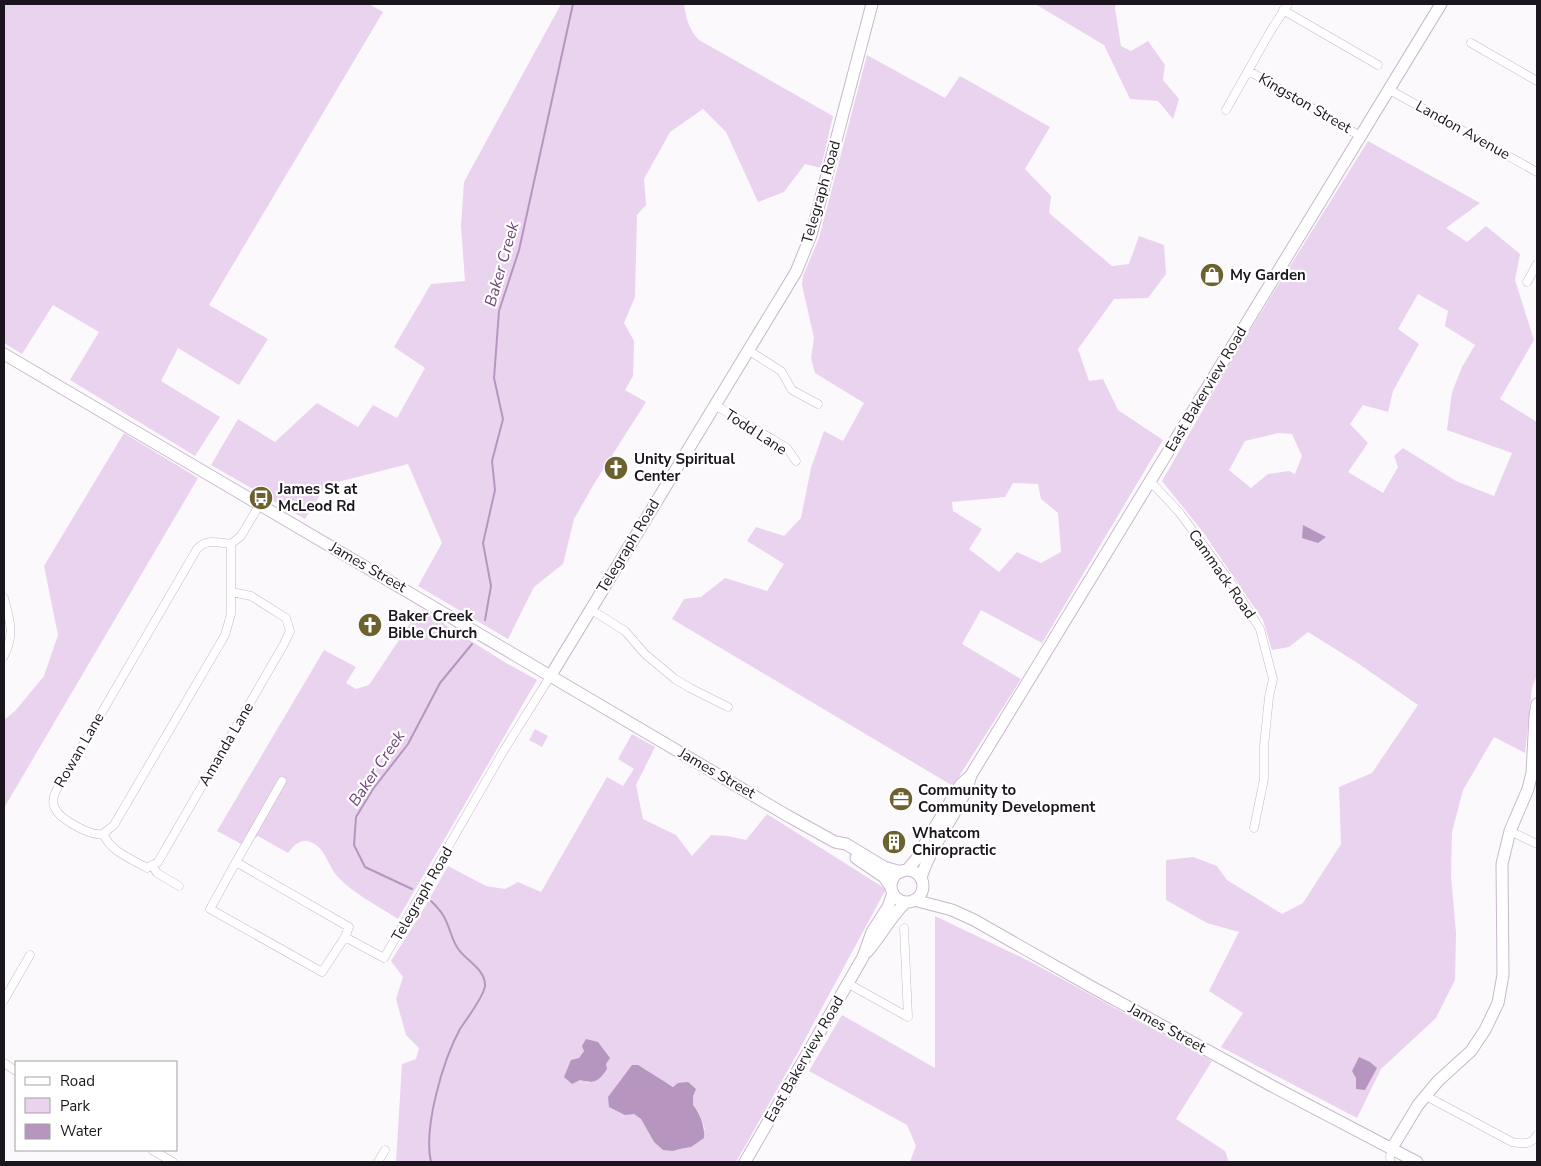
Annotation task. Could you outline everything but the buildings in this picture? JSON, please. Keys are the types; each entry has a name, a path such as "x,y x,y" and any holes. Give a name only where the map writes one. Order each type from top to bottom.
{"main road":[{"name":"Telegraph Road","path":"551,675 796,272 811,234 872,4"},
{"name":"East Bakerview Road","path":"922,883 927,859 967,790 971,775 1441,4"},
{"name":"James Street","path":"4,354 835,842 842,850 884,877 892,890"},
{"path":"1392,1148 1418,1105 1438,1082 1471,1051 1485,1030 1498,1003 1503,975 1502,864 1510,831 1528,789 1532,773 1537,704"},
{"name":"East Bakerview Road","path":"904,871 919,856 961,784 971,775"},
{"name":"James Street","path":"835,842 846,844 884,867 904,871"},
{"path":"922,883 920,896 910,901 897,899 892,890 895,876 904,871 914,872 922,883 932,897 944,903 952,910"},
{"name":"East Bakerview Road","path":"745,1162 863,957 872,932 888,907 892,890"},
{"name":"East Bakerview Road","path":"863,957 880,937 896,912 910,901"},
{"name":"James Street","path":"910,901 952,910 974,920 1264,1081 1418,1162"}],"street":[{"path":"1226,110 1286,7 1378,65"},
{"path":"1471,43 1537,81"},
{"name":"Kingston Street","path":"1249,71 1360,136"},
{"name":"Landon Avenue","path":"1388,89 1537,172"},
{"path":"1527,282 1537,264"},
{"path":"748,350 781,371 792,390 818,404"},
{"name":"Todd Lane","path":"715,405 787,448 796,461"},
{"name":"Cammack Road","path":"1150,481 1179,512 1234,587 1260,629 1273,679 1268,697 1264,746 1264,779 1254,828"},
{"path":"179,886 157,873 152,865 147,868 114,849 107,841 104,833 114,825 225,635 231,614 231,544 241,536 260,504"},
{"name":"Rowan Lane","path":"104,835 88,832 60,815 54,804 56,791 196,549 209,542 231,544"},
{"name":"Amanda Lane","path":"152,865 158,862 290,631 286,618 251,596 232,592"},
{"path":"4,598 12,632 4,656"},
{"path":"590,609 626,631 652,660 675,679 728,707"},
{"name":"Telegraph Road","path":"345,937 384,958 504,750 551,675"},
{"path":"236,862 349,927 345,937 322,972 210,908 236,862 282,781"},
{"path":"1510,831 1537,844"},
{"path":"848,983 908,1017 904,928"},
{"path":"4,1000 30,955"},
{"path":"4,1063 15,1069"},
{"path":"1426,1096 1512,1142 1529,1143 1537,1135"},
{"path":"1391,1162 1392,1148"},
{"path":"378,1162 385,1150"},
{"path":"154,1151 173,1162"}],"green space":[{"path":"4,4 369,4 383,12 209,305 268,339 239,385 178,348 161,381 220,417 195,456 70,380 99,332 53,305 22,354 4,343"},
{"path":"561,4 684,4 688,24 699,40 833,116 821,168 805,164 784,192 758,202 726,132 703,109 670,132 644,179 646,205 637,215 635,297 624,323 634,341 633,376 625,390 646,402 574,519 563,564 534,587 508,639 418,586 442,543 408,464 326,485 305,519 211,465 238,419 275,442 317,403 358,427 373,405 397,418 425,368 394,347 431,284 465,281 461,226 464,182"},
{"path":"1035,4 1116,4 1121,46 1131,51 1148,41 1165,65 1163,80 1179,99 1173,119 1158,101 1130,99 1104,45"},
{"path":"867,55 945,98 960,76 1050,127 1025,169 1051,196 1049,213 1112,266 1129,264 1139,236 1164,245 1166,274 1148,298 1114,299 1078,349 1089,381 1103,379 1118,410 1163,440 1042,643 981,610 962,644 1021,679 953,786 672,619 684,599 701,597 725,578 767,591 784,564 747,541 756,527 784,536 801,518 811,468 824,431 843,441 864,403 815,373 811,358 814,338 802,285 803,276 819,238","holes":["1013,483 1038,484 1041,499 1058,513 1061,552 1041,563 1017,552 999,572 969,549 982,529 953,511 952,502 1005,497"]},
{"path":"1368,141 1480,203 1446,228 1467,242 1486,226 1520,254 1515,280 1534,340 1500,399 1537,422 1537,675 1532,688 1525,753 1494,737 1463,790 1452,832 1451,876 1456,933 1455,980 1436,1018 1381,1069 1357,1118 1221,1047 1243,1013 1209,991 1239,932 1207,923 1166,900 1166,860 1193,857 1217,866 1227,880 1282,914 1303,903 1341,844 1339,787 1372,773 1418,705 1356,662 1308,632 1289,647 1272,650 1263,620 1203,532 1162,481 1231,361","holes":["1418,294 1448,311 1445,326 1475,345 1462,367 1452,392 1447,430 1512,453 1494,496 1456,481 1403,448 1394,456 1398,467 1383,493 1348,472 1368,443 1350,424 1363,405 1388,412 1393,391 1419,344 1398,329","1278,433 1292,434 1302,456 1295,474 1289,471 1268,474 1251,488 1229,470 1245,441"]},
{"path":"124,433 198,478 4,808 4,720 15,711 44,676 58,635 44,566"},
{"path":"422,610 506,663 537,680 398,919 344,883 335,873 321,850 309,841 301,841 288,853 258,836 243,845 217,831 324,650 356,667 346,683 356,689 369,685 413,619"},
{"path":"535,729 548,736 542,747 529,740"},
{"path":"632,734 655,747 636,785 643,819 676,835 692,856 711,835 746,840 767,814 886,889 797,1054 736,1162 396,1162 402,1064 416,1059 419,1048 406,1035 396,999 403,977 391,961 448,866 486,886 505,889 518,882 541,892 607,777 623,786 634,769 618,759","holes":["584,1051 589,1083 581,1080 571,1061 579,1058","666,1083 693,1096 693,1105 698,1111 705,1129 691,1147 673,1151 654,1142 641,1119 634,1114"]},
{"path":"935,916 1029,961 1212,1061 1176,1119 1225,1151 1229,1162 910,1162 916,1146 907,1125 809,1071 842,1015 935,1068"}],"water":[{"path":"1303,525 1326,537 1318,543 1302,538"},
{"path":"586,1039 598,1042 610,1058 606,1064 607,1069 596,1080 589,1082 580,1080 572,1084 564,1077 571,1060 579,1058 584,1051 582,1046"},
{"path":"1359,1057 1377,1068 1365,1090 1356,1089 1356,1078 1352,1071"},
{"path":"632,1065 638,1065 673,1087 678,1083 688,1082 696,1089 693,1096 693,1105 702,1120 704,1138 691,1147 673,1151 663,1150 654,1142 641,1119 634,1114 625,1115 609,1107 608,1097"}],"waterway":[{"name":"Baker Creek","path":"485,620 491,586 483,543 495,490 492,461 503,419 494,378 499,311 519,250 573,4"},
{"name":"Baker Creek","path":"412,889 365,867 354,845 356,817 373,789 408,744 440,683 472,644"},
{"name":"Baker Creek","path":"431,901 443,915 459,950 479,970 485,986 478,1002 460,1029 441,1076 432,1113 429,1148 431,1162"}],"place":[{"name":"My Garden","path":"1212,275"},
{"name":"Unity Spiritual Center","path":"616,468"},
{"name":"James St at McLeod Rd","path":"261,498"},
{"name":"Baker Creek Bible Church","path":"370,625"},
{"name":"Community to Community Development","path":"901,799"},
{"name":"Whatcom Chiropractic","path":"894,842"}]}
